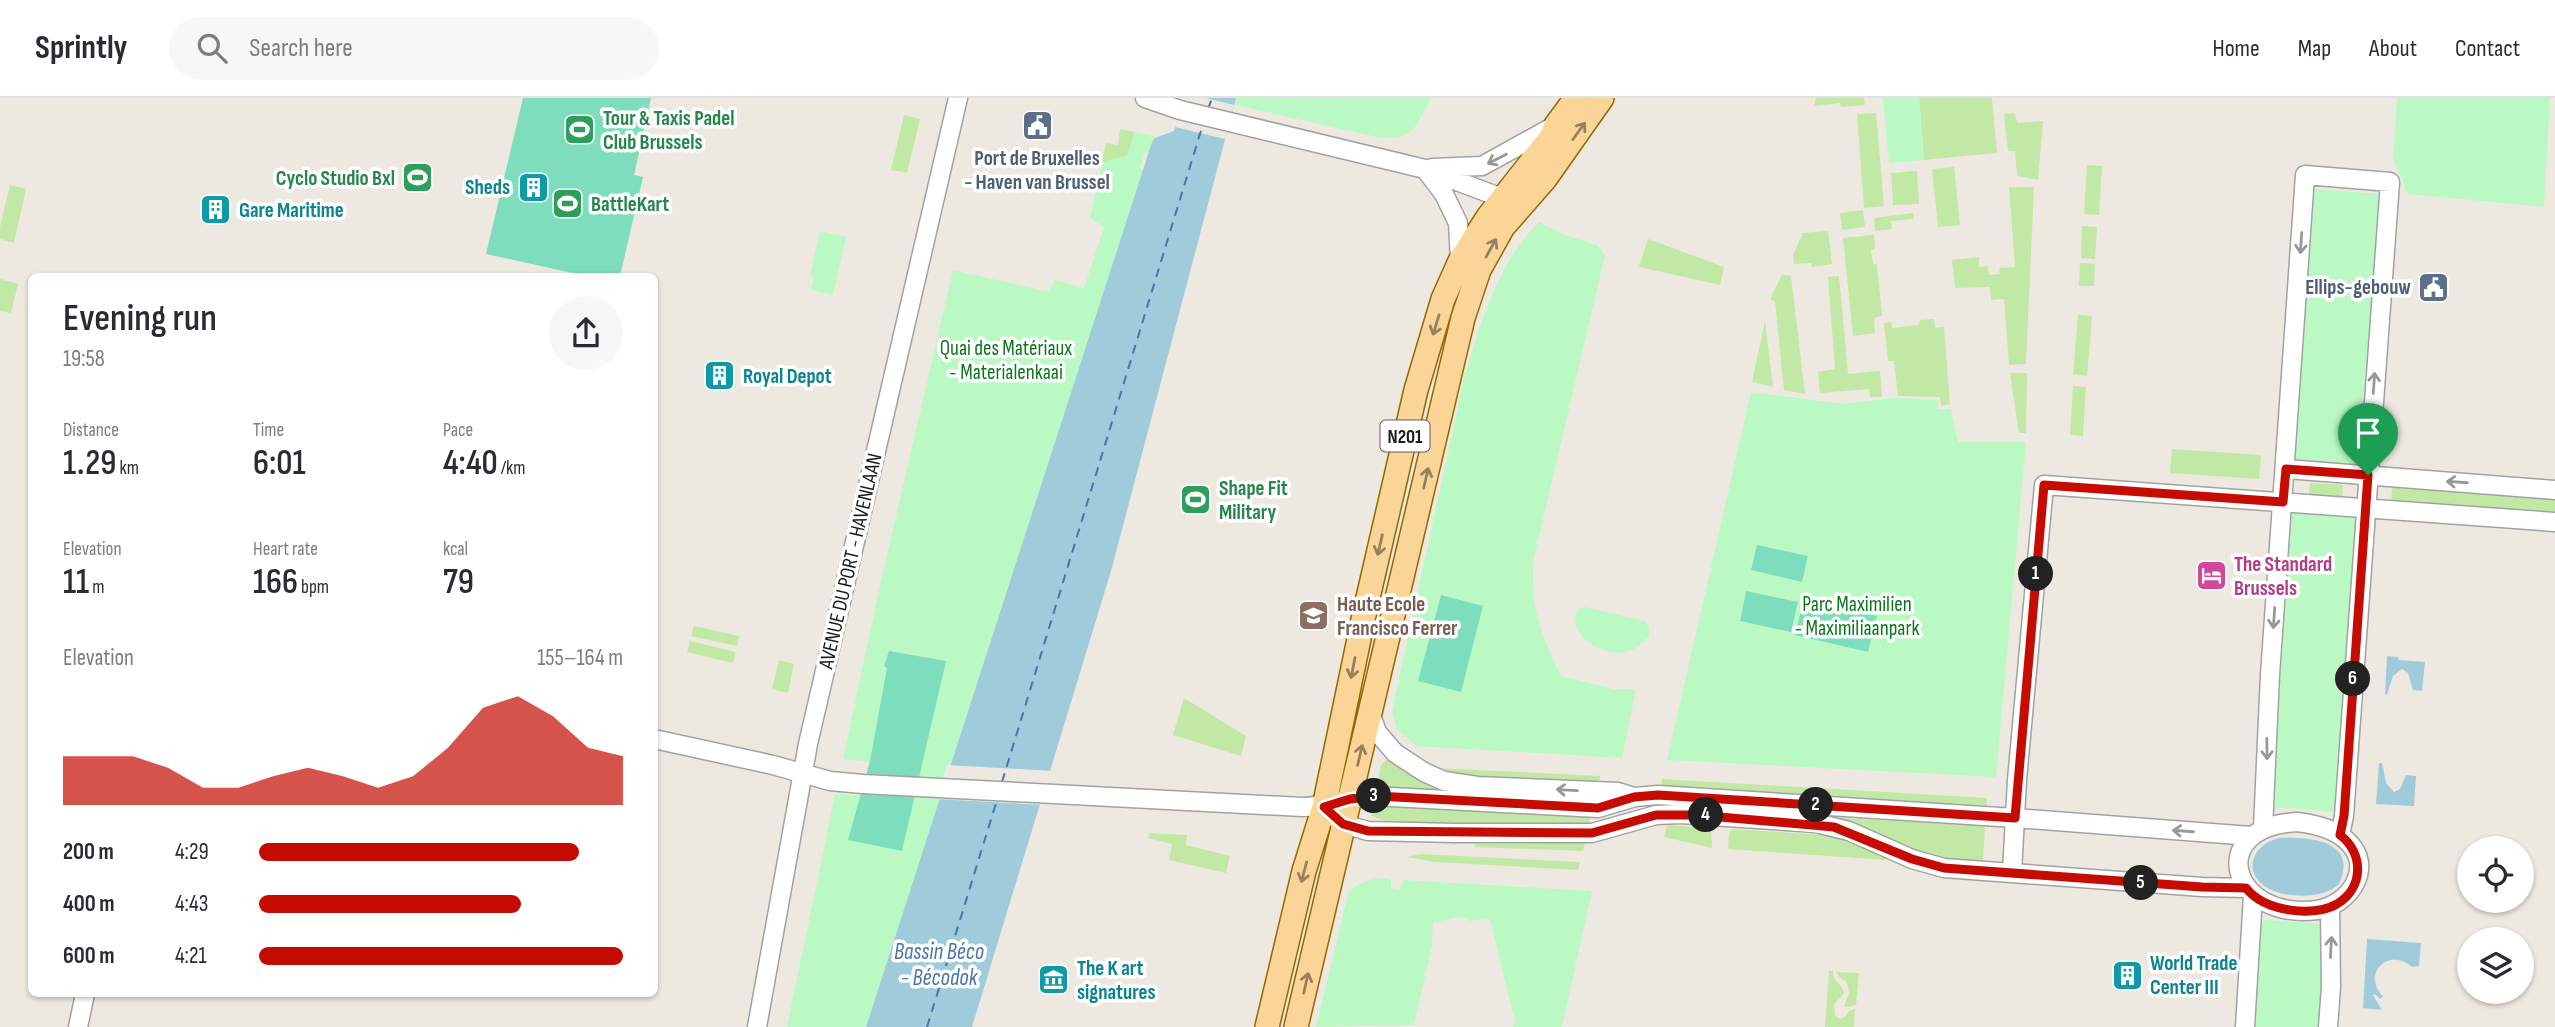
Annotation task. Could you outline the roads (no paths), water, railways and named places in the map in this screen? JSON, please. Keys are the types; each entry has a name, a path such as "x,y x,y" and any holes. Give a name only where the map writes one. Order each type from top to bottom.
{"main road":[{"name":"N201","path":"1267,1027 1304,871 1324,807 1364,615 1416,390 1443,299 1460,261 1502,198 1552,136 1556,125 1576,98"},
{"name":"N201","path":"1296,1027 1462,318 1479,270 1503,227 1545,179 1602,98"}],"street":[{"name":"AVENUE DU PORT - HAVENLAAN","path":"757,1027 803,773 958,98"},
{"path":"1145,98 1180,110 1425,169 1502,198 1525,202"},
{"path":"1425,169 1482,166 1556,125"},
{"path":"1425,169 1444,194 1458,223 1460,261"},
{"path":"2245,1027 2250,892 2241,876 2240,856 2243,847 2257,832 2286,469 2305,175 2390,182 2344,816 2340,835"},
{"path":"2286,469 2555,489"},
{"path":"2012,873 2044,485 2555,522"},
{"path":"1370,712 1377,732 1395,753 1433,778 1477,786 1618,792 1634,797"},
{"path":"658,739 833,782 863,785 1324,807 1350,799 1387,796 1598,808 1634,797 1674,796 2257,832 2297,822 2319,826 2340,835 2354,850 2358,869 2353,888 2347,896 2330,907 2291,910 2271,905 2250,892 1956,870 1929,865 1849,831 1816,823 1667,814 1592,833 1368,831 1343,824 1324,807"},
{"path":"2328,1027 2331,987 2330,907"},
{"path":"78,1027 84,997"}],"water":[{"name":"Bassin Béco - Bécodok","path":"1183,98 1236,98 1111,571 972,1027 866,1027 1152,142 1155,138 1174,131"},
{"path":"2387,656 2425,662 2422,691 2413,690 2408,673 2402,669 2393,676 2387,695 2385,694"},
{"path":"2379,763 2382,763 2386,783 2394,792 2400,789 2406,775 2416,776 2414,806 2376,804"},
{"path":"2280,838 2317,841 2337,850 2342,858 2343,869 2339,884 2323,893 2302,896 2280,893 2263,885 2253,871 2255,856 2265,844"},
{"path":"2367,939 2421,943 2419,966 2412,967 2403,961 2386,961 2376,972 2377,988 2383,996 2380,999 2373,995 2382,1010 2363,1008"}],"place":[{"name":"Port de Bruxelles - Haven van Brussel","path":"1037,126"},
{"name":"Tour & Taxis Padel Club Brussels","path":"580,130"},
{"name":"Cyclo Studio Bxl","path":"418,178"},
{"name":"Sheds","path":"533,187"},
{"name":"BattleKart","path":"568,204"},
{"name":"Gare Maritime","path":"216,210"},
{"name":"Ellips-gebouw","path":"2434,287"},
{"name":"Royal Depot","path":"720,376"},
{"name":"Shape Fit Military","path":"1196,500"},
{"name":"The Standard Brussels","path":"2211,576"},
{"name":"Haute Ecole Francisco Ferrer","path":"1314,616"},
{"name":"World Trade Center III","path":"2127,975"},
{"name":"The K art signatures","path":"1054,980"}],"park label":[{"name":"Quai des Matériaux - Materialenkaai","path":"1006,360"},
{"name":"Parc Maximilien - Maximiliaanpark","path":"1857,616"}]}
